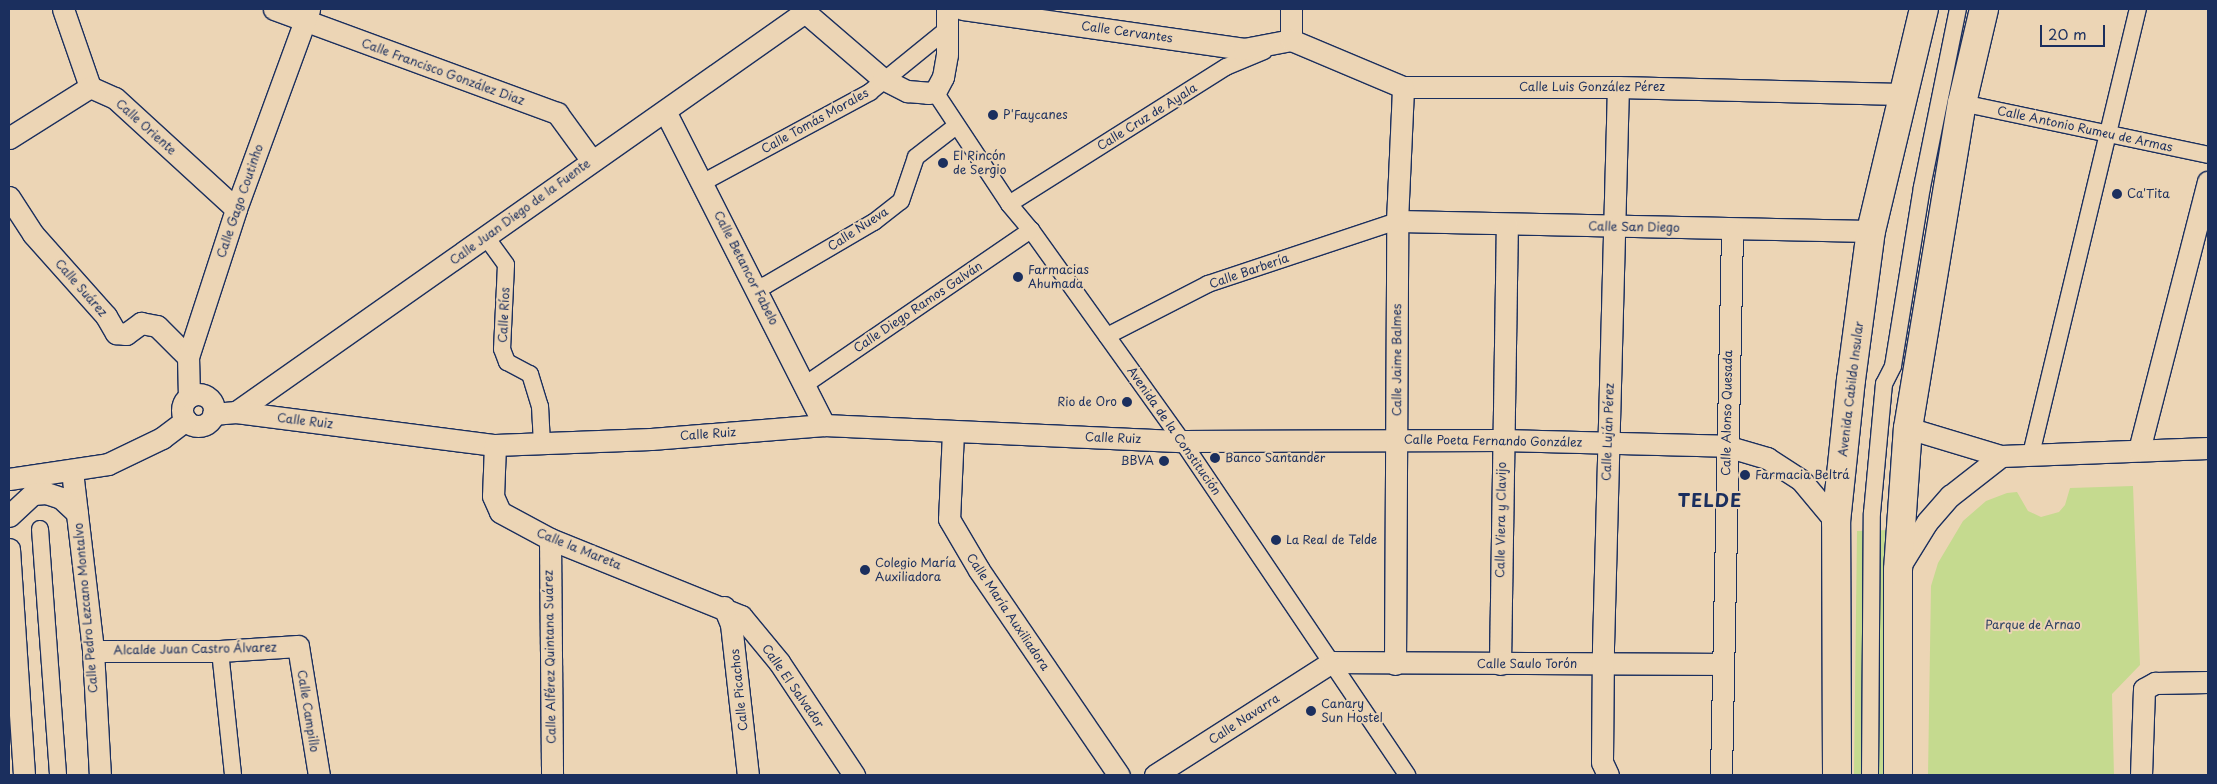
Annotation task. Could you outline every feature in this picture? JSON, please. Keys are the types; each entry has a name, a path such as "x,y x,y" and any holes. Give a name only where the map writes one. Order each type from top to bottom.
{"main road":[{"name":"Avenida Cabildo Insular","path":"1837,775 1836,522 1871,231 1901,94 1924,9"},
{"path":"1898,775 1898,570 1908,428 1962,103 1984,9"}],"street":[{"path":"9,138 90,87 63,9"},
{"name":"Calle Francisco González Diaz","path":"274,9 306,15 557,112 592,161"},
{"path":"804,10 883,79 907,91 931,92 943,77 946,61 945,31 947,9"},
{"name":"Calle Cervantes","path":"963,9 1244,48 1291,40"},
{"path":"1291,9 1291,40"},
{"path":"1870,775 1872,513 1884,384 1893,366 1922,187 1958,9"},
{"path":"2031,454 2138,9"},
{"name":"Calle Juan Diego de la Fuente","path":"236,412 592,161 666,113 804,10"},
{"name":"Calle Gago Coutinho","path":"189,397 188,357 236,209 306,15"},
{"name":"Calle Tomás Morales","path":"702,183 870,92 883,79 945,31"},
{"name":"Calle Luis González Pérez","path":"1291,40 1403,87 1618,87 1901,94"},
{"name":"Calle Cruz de Ayala","path":"1009,204 1226,67 1291,40"},
{"name":"Calle Oriente","path":"90,87 115,98 236,209"},
{"name":"Calle Jaime Balmes","path":"1395,664 1397,221 1403,87"},
{"name":"Calle Luján Pérez","path":"1608,775 1602,762 1603,664 1607,443 1618,87"},
{"name":"Avenida de la Constitución","path":"931,92 1009,204 1031,230 1182,441 1407,775"},
{"name":"Calle Antonio Rumeu de Armas","path":"1962,103 2208,155"},
{"name":"Calle Betancor Fabelo","path":"666,113 806,384 824,425"},
{"name":"Calle Nueva","path":"756,287 766,285 874,222 901,201 916,157 956,126"},
{"path":"2139,450 2155,400 2208,182"},
{"name":"Calle Suárez","path":"9,197 33,234 106,316 116,333 126,334 141,323 157,326 188,357"},
{"name":"Calle San Diego","path":"1397,221 1732,230 1871,231"},
{"name":"Calle Barbería","path":"1108,336 1208,284 1397,221"},
{"name":"Calle Viera y Clavijo","path":"1500,664 1502,440 1507,225"},
{"name":"Calle Diego Ramos Galván","path":"806,384 1031,230"},
{"name":"Calle Alonso Quesada","path":"1720,775 1732,230"},
{"name":"Calle Ríos","path":"486,237 506,265 502,349 507,362 530,374 540,406 542,443"},
{"path":"204,395 212,403 213,414 208,422 199,426 186,420 183,405 189,397 204,395"},
{"path":"213,414 236,412"},
{"name":"Calle Ruiz","path":"236,412 494,445 824,425 1182,441"},
{"path":"9,479 72,471 124,458 162,438 186,420"},
{"path":"1908,428 2001,456 2208,448"},
{"name":"Calle María Auxiliadora","path":"954,432 949,520 979,570 1119,775"},
{"name":"Calle Poeta Fernando González","path":"1182,441 1502,440 1726,446 1767,458 1801,480 1836,522"},
{"name":"Calle la Mareta","path":"494,445 493,496 500,512 550,539 724,607"},
{"path":"1898,570 1927,522 1950,496 2001,456"},
{"name":"Calle Pedro Lezcano Montalvo","path":"72,471 93,651 100,775"},
{"path":"9,516 33,494 46,493 61,498 77,513"},
{"path":"40,529 58,775"},
{"name":"Calle Alférez Quintana Suárez","path":"550,539 552,775"},
{"path":"9,549 13,665 24,775"},
{"name":"Calle El Salvador","path":"724,607 741,616 763,643 854,775"},
{"name":"Calle Picachos","path":"724,607 732,624 748,775"},
{"path":"736,654 763,643"},
{"name":"Alcalde Juan Castro Álvarez","path":"93,651 220,651 298,646"},
{"name":"Calle Campillo","path":"298,646 319,775"},
{"path":"220,651 233,775"},
{"name":"Calle Saulo Torón","path":"1332,662 1395,664 1722,664"},
{"name":"Calle Navarra","path":"1155,775 1332,662"},
{"path":"2140,775 2144,689 2155,683 2208,682"}],"green space":[{"name":"Parque de Arnao","path":"2133,486 2140,665 2112,694 2114,775 1928,775 1931,586 1938,563 1963,521 1986,501 2007,493 2017,492 2028,511 2041,517 2059,512 2065,505 2070,488"},
{"path":"1889,530 1887,775 1854,775 1857,531"}],"place":[{"name":"P'Faycanes","path":"993,115"},
{"name":"El Rincón de Sergio","path":"943,163"},
{"name":"Ca'Tita","path":"2117,194"},
{"name":"Farmacias Ahumada","path":"1018,277"},
{"name":"Rio de Oro","path":"1127,402"},
{"name":"Banco Santander","path":"1215,458"},
{"name":"BBVA","path":"1164,461"},
{"name":"Farmacia Beltrá","path":"1745,475"},
{"name":"La Real de Telde","path":"1276,540"},
{"name":"Colegio María Auxiliadora","path":"865,570"},
{"name":"Canary Sun Hostel","path":"1311,711"}],"district":[{"name":"TELDE","path":"1710,500"}]}
